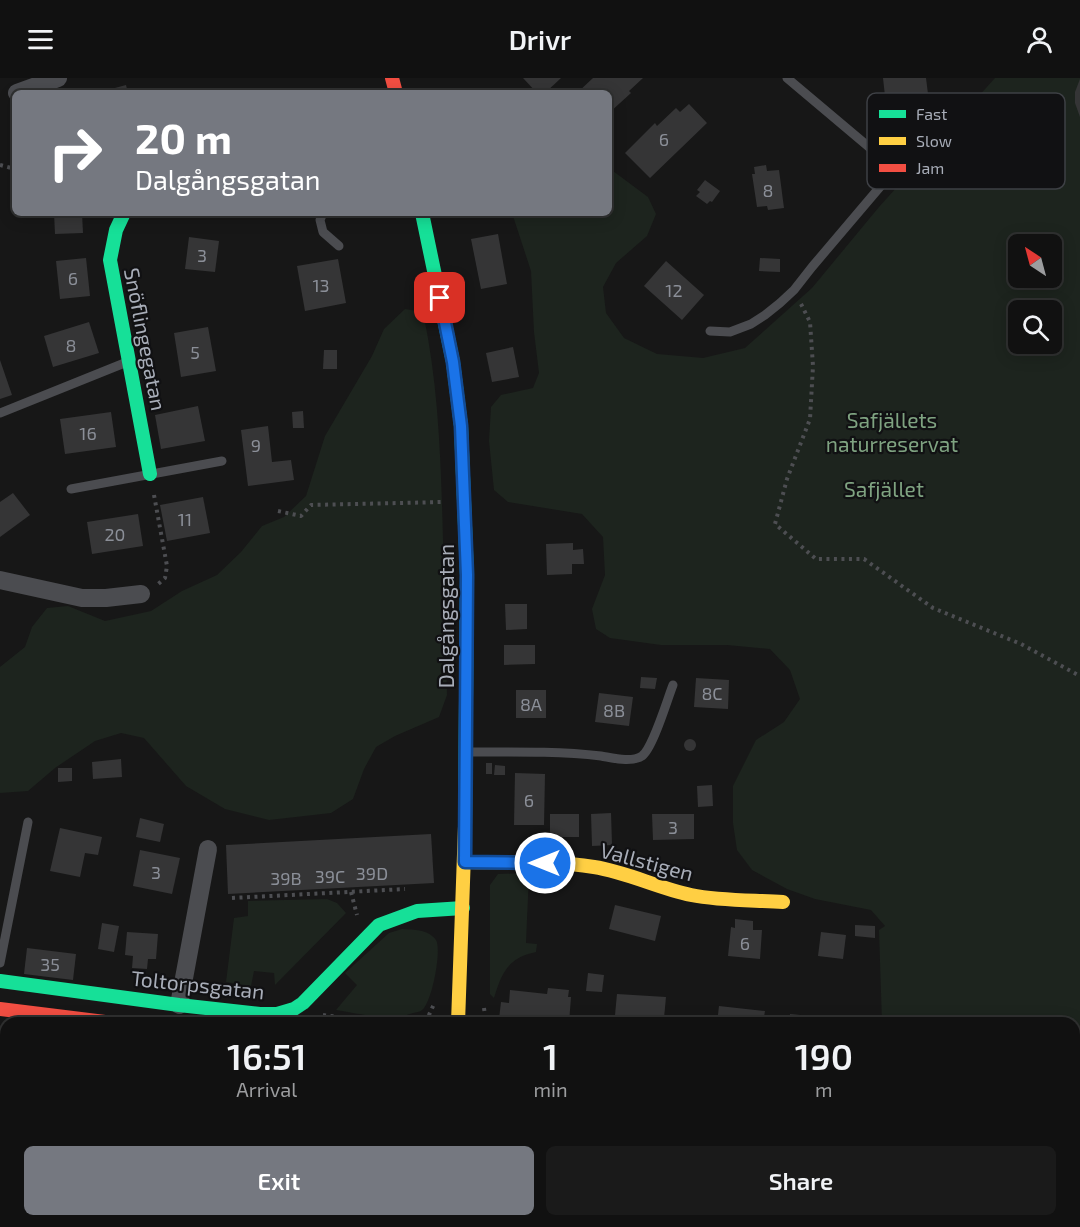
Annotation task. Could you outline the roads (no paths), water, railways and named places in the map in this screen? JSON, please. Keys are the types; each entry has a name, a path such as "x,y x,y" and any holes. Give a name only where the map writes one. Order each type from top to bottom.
{"street":[{"path":"24,90 58,78"},
{"name":"Snöflingegatan","path":"122,216 112,241 110,260 150,474"},
{"name":"Dalgångsgatan","path":"423,216 453,362 461,426 467,575 465,862 458,1017"},
{"path":"0,580 82,598 141,594"},
{"path":"179,1005 208,849"},
{"name":"Vallstigen","path":"465,862 545,863 593,867 691,895 783,902"},
{"name":"Toltorpsgatan","path":"0,981 179,1005 277,1014 294,1009 303,1003 379,925 417,911 463,908"},
{"path":"0,1009 65,1017"}],"lane":[{"path":"787,78 867,145"},
{"path":"710,331 730,332 751,324 765,315 794,290 878,189"},
{"path":"322,216 320,220 323,232 339,246"},
{"path":"0,413 129,361"},
{"path":"71,489 222,460"},
{"path":"466,752 550,752 629,760 642,756 651,744 673,685"},
{"path":"0,963 28,822"}],"park label":[{"name":"Safjällets naturreservat","path":"892,431"},
{"name":"Safjället","path":"884,488"}]}
